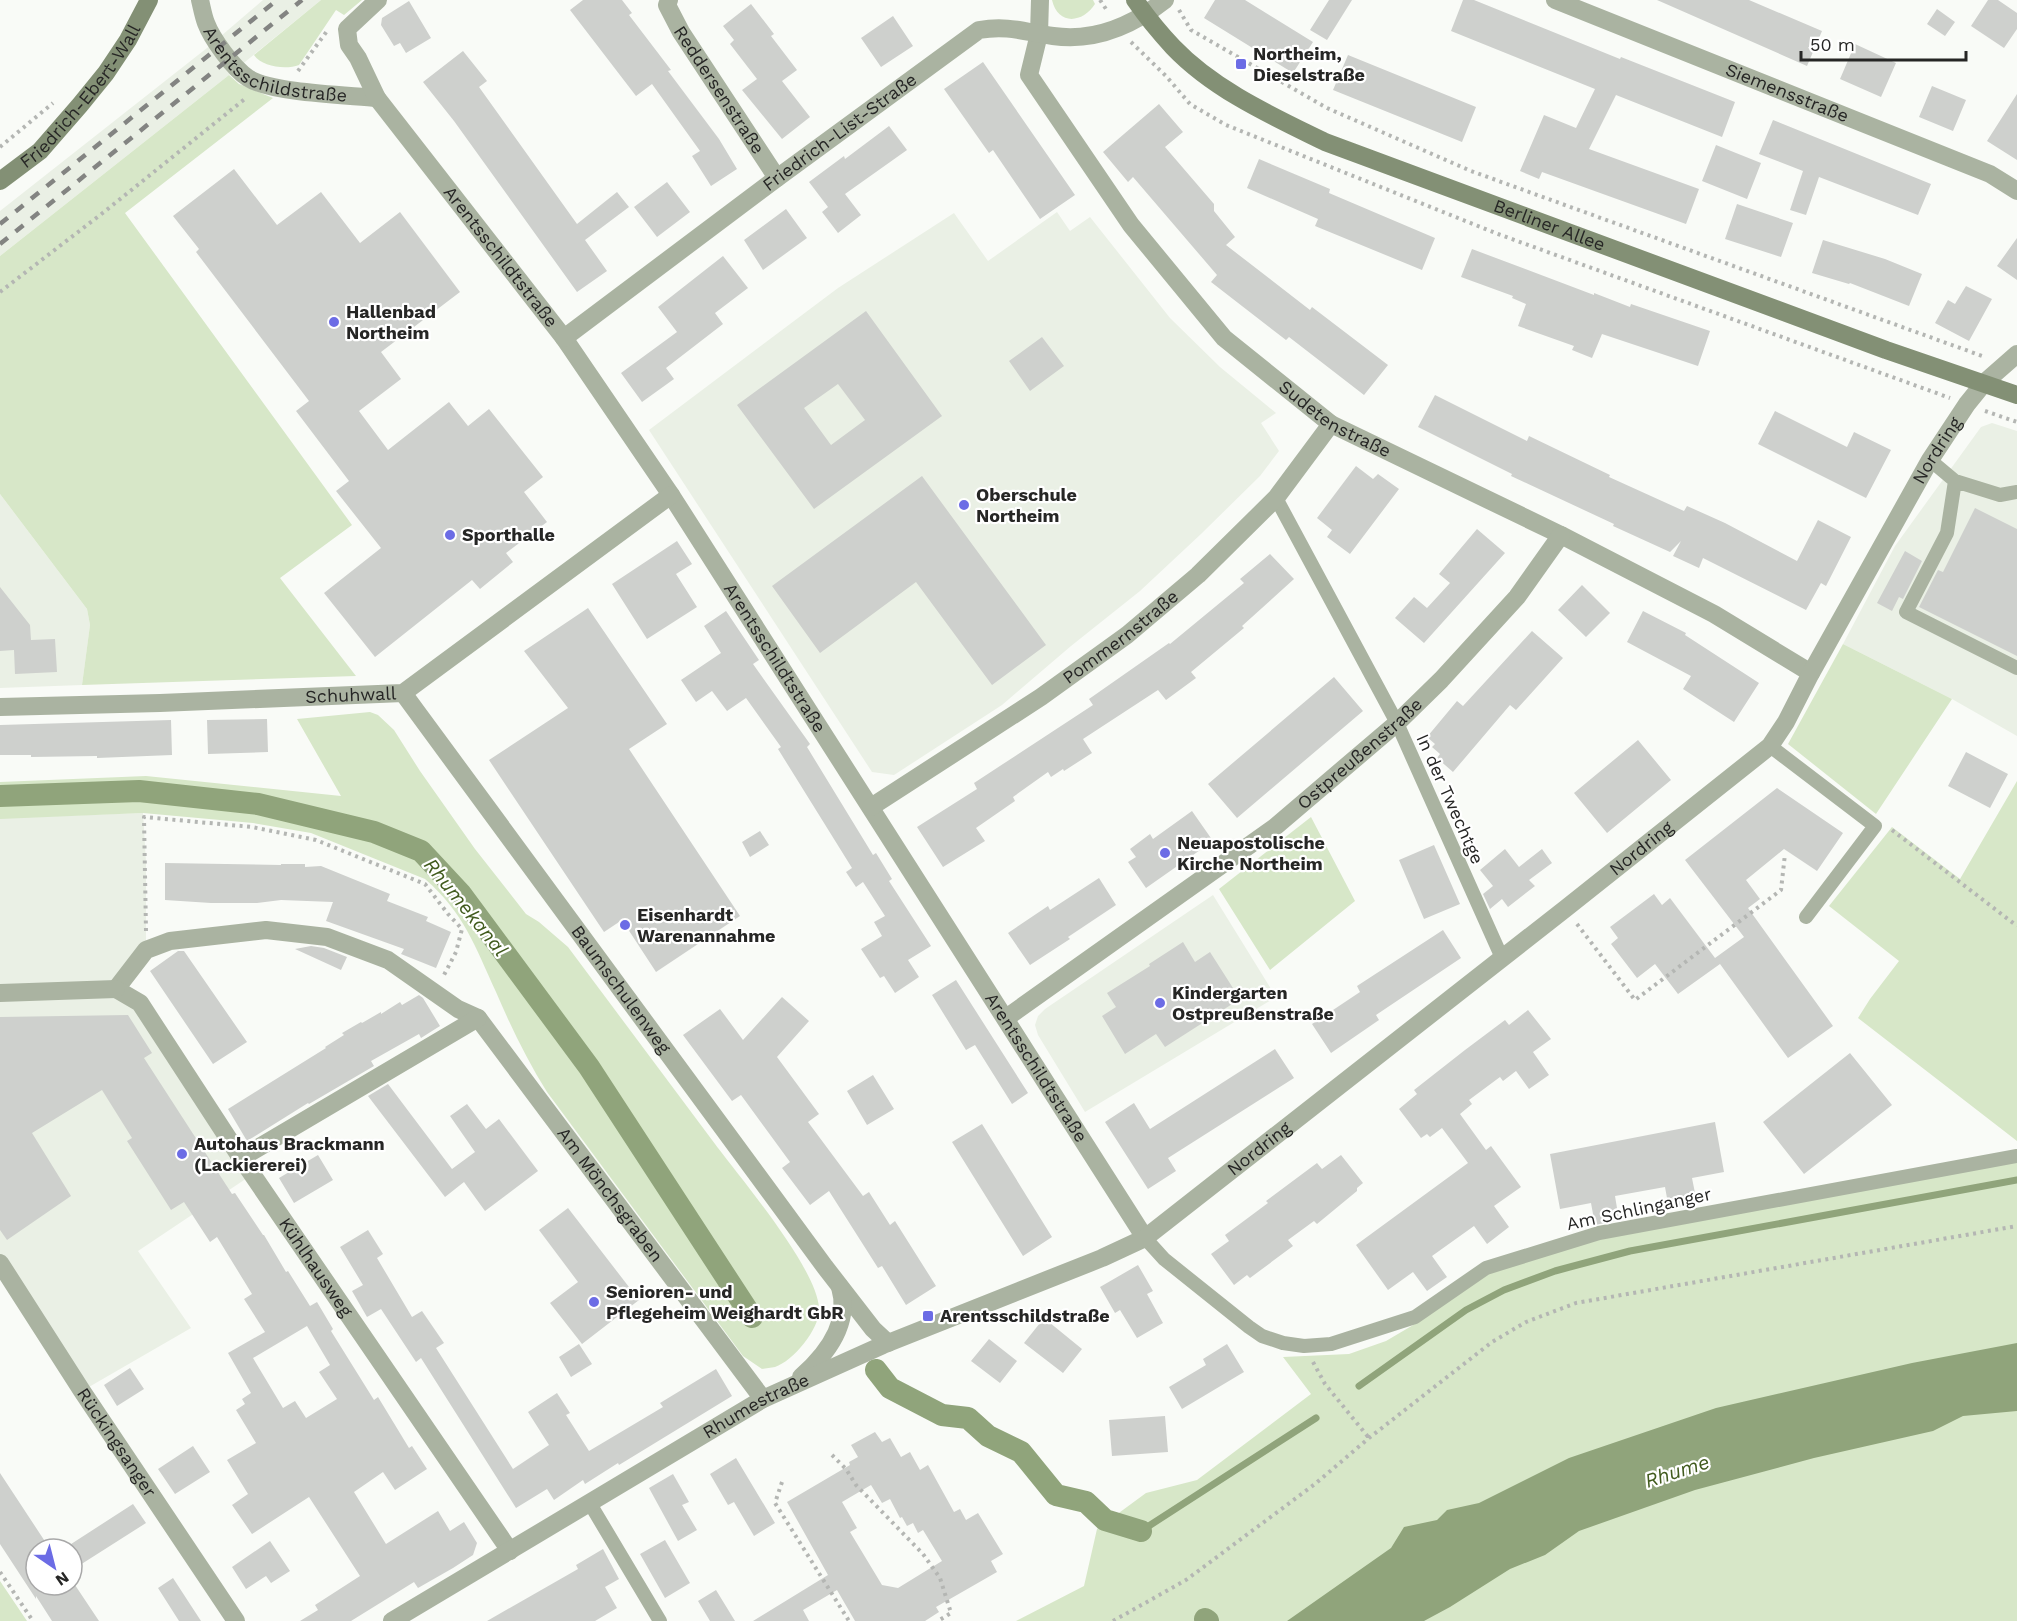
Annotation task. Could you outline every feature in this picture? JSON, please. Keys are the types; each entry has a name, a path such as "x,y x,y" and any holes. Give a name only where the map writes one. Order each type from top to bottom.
{"main road":[{"name":"Friedrich-Ebert-Wall","path":"0,181 40,151 80,105 106,73 128,40 149,0"},
{"name":"Berliner Allee","path":"1135,0 1173,47 1222,86 1258,109 1325,142 1886,350 2017,395"}],"street":[{"name":"Arentsschildstraße","path":"200,0 205,20 220,47 238,70 248,78 263,85 294,90 377,98"},
{"path":"377,98 358,58 349,45 347,29 378,0"},
{"name":"Reddersenstraße","path":"669,0 667,5 681,32 777,178"},
{"name":"Sudetenstraße","path":"1040,0 1039,34 1029,75 1131,225 1224,338 1331,424 1561,535 1714,614 1811,673"},
{"name":"Siemensstraße","path":"1556,0 1990,174 2017,191"},
{"name":"Friedrich-List-Straße","path":"564,338 979,30 996,27 1073,37 1096,35 1118,29 1172,5"},
{"name":"Arentsschildtstraße","path":"377,98 564,338 671,495 1145,1238"},
{"name":"Nordring","path":"1145,1238 1770,746 1786,722 1930,460 1967,404 1984,383 2011,359"},
{"name":"Pommernstraße","path":"872,807 1041,697 1127,635 1198,575 1276,498 1331,424"},
{"name":"Schuhwall","path":"0,707 403,693 671,495"},
{"name":"Ostpreußenstraße","path":"1006,1018 1275,827 1397,723 1441,680 1517,597 1561,535"},
{"name":"Baumschulenweg","path":"403,693 840,1285 873,1329 888,1343"},
{"name":"Am Mönchsgraben","path":"146,950 170,941 266,930 327,937 388,960 458,1009 478,1018 763,1399"},
{"path":"0,993 116,989 146,950"},
{"name":"Kühlhausweg","path":"116,989 140,1003 241,1158 510,1551"},
{"path":"241,1158 478,1018"},
{"name":"Rhumestraße","path":"392,1621 763,1399 888,1343 1102,1258 1145,1238"},
{"name":"Rückingsanger","path":"0,1263 236,1621"},
{"path":"791,1386 815,1363 835,1337 843,1312 840,1285"}],"lane":[{"path":"1930,460 1955,481 2000,495 2017,492"},
{"path":"1955,481 1947,533 1906,612 2017,668"},
{"name":"In der Twechtge","path":"1276,498 1397,723 1502,958"},
{"path":"1770,746 1875,826 1806,917"},
{"name":"Am Schlinganger","path":"1145,1238 1164,1259 1262,1336 1283,1343 1304,1346 1331,1344 1414,1317 1485,1268 1599,1233 2017,1156"},
{"path":"589,1502 660,1621"}],"path":[{"path":"1172,5 1191,30 1327,108 1418,149 1471,171 2011,359"},
{"path":"294,90 297,72 328,30"},
{"path":"0,292 263,85"},
{"path":"0,147 60,96"},
{"path":"1967,404 2017,422"},
{"path":"146,950 144,817 252,827 316,840 425,884 462,929 456,952 435,991"},
{"path":"1875,826 1894,831 2017,926"},
{"path":"1565,909 1635,1000 1781,890 1785,854"},
{"path":"1775,894 1782,898"},
{"path":"1113,1621 1186,1580 1316,1484 1369,1438 1492,1342 1526,1322 1576,1303 2017,1226"},
{"path":"1304,1346 1325,1384 1369,1438"},
{"path":"832,1455 846,1469 856,1485 923,1554 940,1578 951,1613 938,1621"},
{"path":"782,1482 775,1503 849,1621"},
{"path":"0,1572 33,1621"}],"shaded area":[{"path":"263,0 321,0 0,256 0,211 207,48"},
{"path":"321,0 362,0 344,15 336,10 299,65 288,67 268,65 254,55"},
{"path":"1052,0 1093,0 1095,4 1084,15 1071,19 1060,14"},
{"path":"229,75 239,84 273,98 125,213 352,525 280,578 356,676 82,685 90,625 87,609 0,494 0,256"},
{"name":"Oberschule Northeim","path":"1057,212 1070,231 1090,217 1170,318 1220,367 1276,413 1261,423 1279,451 1260,476 1140,591 1002,705 894,775 872,772 649,430 838,288 954,213 988,261"},
{"path":"1992,423 2017,431 2017,736 1952,699 1843,644 1895,546 1981,427"},
{"path":"0,494 87,609 90,625 82,685 0,688"},
{"path":"1843,644 1952,699 1876,814 1788,744"},
{"path":"370,712 378,715 394,730 475,849 526,914 568,947 793,1249 815,1291 819,1308 816,1324 811,1333 798,1351 782,1364 762,1369 743,1356 547,1092 507,1018 467,931 450,905 425,879 311,833 253,823 143,813 0,819 0,782 146,776 341,796 297,719"},
{"path":"2017,781 2017,1141 1858,1018 1899,961 1829,906 1892,827 1960,879"},
{"path":"143,813 146,862 146,950 116,989 140,1003 253,1174 138,1251 191,1328 82,1391 0,1263 0,818"},
{"path":"1311,817 1355,901 1270,970 1219,889"},
{"name":"Kindergarten Ostpreußenstraße","path":"1213,895 1276,997 1085,1112 1038,1035 1035,1025 1038,1016"},
{"path":"2017,1160 2017,1621 1016,1621 1084,1586 1097,1529 1146,1493 1197,1480 1311,1394 1283,1357 1349,1354 1386,1341 1420,1321 1486,1274 1599,1239"},
{"path":"0,1581 27,1621 0,1621"}],"water":[{"name":"Rhume","path":"2017,1343 2017,1411 1963,1416 1933,1431 1814,1458 1695,1490 1579,1531 1545,1555 1510,1569 1424,1621 1287,1621 1391,1548 1404,1527 1437,1520 1447,1510 1479,1503 1569,1458 1716,1408 1912,1363"}],"building":[{"path":"583,0 622,0 632,13 629,15 671,70 668,71 719,139 737,169 711,186 692,156 700,151 652,84 636,96 570,10"},
{"path":"1215,0 1245,0 1313,42 1293,73 1204,18"},
{"path":"1329,0 1352,0 1327,40 1310,30"},
{"path":"1463,0 1474,0 1620,59 1621,57 1735,102 1722,137 1616,95 1589,149 1699,189 1686,224 1542,172 1539,179 1520,171 1544,115 1576,128 1595,89 1451,31"},
{"path":"1657,0 1749,0 1822,31 1807,66"},
{"path":"1988,0 1998,0 2017,13 2017,29 2004,48 1971,26"},
{"path":"409,1 431,38 406,53 400,43 394,46 381,25 382,18"},
{"path":"751,4 774,34 771,36 797,70 782,81 810,117 782,139 742,90 757,79 730,44 734,40 723,26"},
{"path":"1937,9 1955,22 1945,36 1927,24"},
{"path":"893,16 913,46 881,67 861,38"},
{"path":"1855,44 1896,63 1881,97 1840,79"},
{"path":"463,51 487,81 479,87 577,224 617,192 629,207 585,240 607,271 577,292 454,121 423,82"},
{"path":"1348,55 1476,107 1462,142 1333,90"},
{"path":"983,62 1075,195 1040,219 993,150 989,153 944,89"},
{"path":"1932,86 1966,100 1953,131 1919,117"},
{"path":"2017,94 2017,160 1987,141"},
{"path":"1159,104 1183,132 1165,147 1214,204 1214,211 1235,237 1226,245 1310,310 1312,307 1388,365 1364,395 1289,337 1286,340 1211,282 1217,275 1133,177 1128,182 1103,152"},
{"path":"1773,120 1931,184 1918,215 1819,177 1806,215 1790,210 1803,171 1759,154"},
{"path":"889,126 907,150 845,194 861,215 838,233 822,212 828,207 809,182 844,156 845,159"},
{"path":"1716,145 1761,163 1747,199 1702,181"},
{"path":"1259,159 1330,189 1329,193 1435,238 1422,270 1315,226 1318,219 1247,188"},
{"path":"234,169 277,225 321,192 360,243 400,212 460,292 381,352 401,379 359,411 388,450 449,402 468,426 489,409 543,477 524,492 547,522 506,553 513,562 480,589 472,580 375,657 324,593 381,548 336,491 349,481 296,411 309,401 196,252 199,249 173,216"},
{"path":"667,182 690,212 657,237 634,207"},
{"path":"1737,204 1793,223 1781,257 1725,239"},
{"path":"786,209 807,238 763,270 744,240"},
{"path":"2017,238 2017,280 1997,266"},
{"path":"1823,240 1885,259 1922,274 1909,306 1850,283 1812,273"},
{"path":"1472,249 1594,295 1594,293 1630,307 1631,304 1710,331 1698,366 1602,334 1592,358 1572,350 1574,346 1518,326 1526,304 1512,298 1513,296 1461,277"},
{"path":"723,256 748,288 715,313 723,324 666,368 674,379 642,402 621,373 677,332 658,307"},
{"path":"1966,286 1992,299 1969,341 1935,323 1948,300 1955,304"},
{"path":"866,311 942,416 814,509 737,405","holes":["838,384 865,420 831,445 804,408"]},
{"path":"1042,337 1064,366 1030,391 1009,361"},
{"path":"1435,395 1527,441 1529,436 1610,475 1609,477 1684,511 1687,506 1725,523 1797,561 1818,520 1851,537 1826,586 1821,583 1806,610 1703,558 1699,568 1673,556 1681,541 1670,552 1511,476 1512,474 1418,427"},
{"path":"1775,411 1847,447 1854,432 1891,450 1866,498 1758,444"},
{"path":"1356,466 1373,479 1378,474 1399,489 1350,554 1327,537 1332,530 1317,518"},
{"name":"Oberschule Northeim","path":"922,476 1046,645 992,685 916,582 820,653 772,586"},
{"path":"1975,508 2017,529 2017,656 1919,607 1938,570 1943,572"},
{"path":"1477,529 1505,553 1424,643 1395,618 1414,597 1427,608 1450,583 1439,574"},
{"path":"677,541 692,564 676,574 697,607 647,639 612,584"},
{"path":"1905,551 1922,561 1903,599 1899,597 1892,611 1877,603"},
{"path":"1270,554 1294,579 1242,626 1244,628 1191,672 1196,678 1166,700 1158,690 1083,739 1092,753 1051,777 1048,772 1013,797 1015,801 976,828 985,841 943,867 917,827 977,789 974,783 1093,705 1089,699 1170,644 1244,583 1240,579"},
{"path":"1582,585 1610,613 1586,637 1558,610"},
{"path":"0,587 30,625 31,640 55,639 57,672 15,674 14,650 0,651"},
{"path":"588,608 667,724 629,749 740,916 656,972 622,920 604,932 489,760 568,708 524,651"},
{"path":"726,611 759,660 753,664 810,744 807,747 873,855 876,853 892,879 889,881 931,946 908,960 919,977 895,993 884,976 880,978 861,949 882,936 874,922 885,916 863,882 856,887 846,872 852,868 778,749 781,747 746,698 727,711 712,691 696,702 681,680 721,653 704,626"},
{"path":"1643,611 1686,633 1685,635 1759,683 1734,722 1683,689 1691,676 1627,642"},
{"path":"1532,631 1563,658 1516,710 1510,705 1453,772 1437,758 1440,754 1432,747 1435,744 1427,737 1457,701 1463,706"},
{"path":"1334,677 1363,711 1237,818 1208,784"},
{"path":"267,719 268,752 208,754 207,720"},
{"path":"171,720 172,755 97,758 97,756 0,755 0,725"},
{"path":"1638,740 1671,780 1607,833 1574,793"},
{"path":"1966,752 2008,774 1990,808 1948,786"},
{"path":"1777,788 1843,833 1817,871 1784,849 1746,880 1760,899 1748,908 1833,1026 1788,1058 1720,964 1678,994 1655,964 1637,978 1611,944 1618,938 1610,927 1654,894 1662,905 1670,898 1715,958 1744,937 1685,860"},
{"name":"Neuapostolische Kirche Northeim","path":"1192,811 1213,841 1146,888 1128,862 1136,857 1130,849 1150,834 1153,839"},
{"path":"760,831 769,845 750,857 742,842"},
{"path":"1434,845 1460,904 1424,919 1399,860"},
{"path":"1505,849 1519,867 1542,849 1552,863 1529,880 1535,886 1508,907 1502,899 1490,909 1483,894 1493,886 1480,870"},
{"path":"165,863 321,866 390,894 387,901 428,917 426,921 451,932 436,968 401,954 404,949 326,921 333,902 281,900 257,903 211,903 165,900"},
{"path":"1099,878 1116,905 1030,965 1008,933 1048,906 1050,910"},
{"path":"1443,930 1461,958 1376,1015 1379,1020 1331,1053 1312,1024 1360,992 1357,986"},
{"path":"1183,942 1195,962 1210,952 1240,999 1165,1047 1156,1034 1125,1054 1102,1016 1116,1007 1107,993"},
{"path":"311,946 324,948 347,957 341,970 295,949"},
{"path":"178,951 184,951 247,1042 213,1064 150,971"},
{"path":"956,980 1028,1093 1012,1104 975,1045 966,1050 932,995"},
{"path":"419,995 440,1026 421,1038 419,1034 371,1061 374,1066 247,1141 228,1109 326,1048 344,1035 342,1033 400,1002 402,1005"},
{"path":"782,997 809,1021 777,1057 819,1114 808,1122 863,1196 869,1192 890,1225 895,1221 936,1286 906,1305 882,1266 878,1268 829,1191 810,1205 782,1168 790,1162 741,1095 732,1101 683,1035 720,1009 743,1040"},
{"path":"1528,1010 1551,1039 1533,1052 1549,1075 1529,1089 1516,1071 1503,1081 1500,1077 1469,1100 1472,1104 1460,1114 1486,1150 1491,1146 1521,1187 1494,1206 1509,1227 1487,1244 1474,1226 1432,1256 1447,1277 1427,1291 1413,1272 1388,1290 1356,1245 1468,1163 1442,1128 1430,1137 1427,1134 1421,1138 1399,1109 1417,1094 1414,1090 1465,1050 1505,1020 1509,1025"},
{"path":"128,1015 152,1053 144,1058 232,1194 235,1193 310,1306 317,1302 333,1329 331,1331 374,1400 378,1397 409,1448 412,1446 427,1469 395,1490 383,1472 354,1492 386,1544 438,1511 450,1531 464,1522 477,1543 473,1555 418,1588 414,1582 351,1621 300,1621 318,1610 315,1605 360,1576 309,1497 252,1534 232,1505 248,1494 227,1460 256,1443 236,1410 245,1404 242,1399 251,1393 228,1353 265,1332 244,1299 252,1294 217,1237 210,1242 184,1202 171,1210 127,1141 132,1138 102,1090 32,1133 71,1196 7,1240 0,1230 0,1017","holes":["307,1326 330,1365 319,1372 337,1399 306,1418 295,1401 283,1408 253,1358"]},
{"path":"1275,1049 1294,1078 1168,1158 1176,1171 1148,1189 1105,1122 1134,1103 1150,1129"},
{"path":"1850,1053 1892,1105 1804,1174 1763,1122"},
{"path":"873,1075 894,1109 867,1125 847,1091"},
{"path":"388,1084 452,1169 475,1152 450,1116 467,1104 486,1129 499,1119 538,1171 485,1211 464,1182 445,1197 368,1096"},
{"path":"1715,1122 1724,1172 1692,1178 1697,1203 1669,1209 1665,1187 1615,1196 1619,1220 1595,1225 1591,1203 1560,1209 1550,1154"},
{"path":"982,1124 1052,1237 1023,1256 952,1142"},
{"path":"318,1155 333,1180 294,1203 279,1178"},
{"path":"1341,1155 1363,1183 1357,1191 1317,1224 1314,1221 1288,1240 1293,1246 1250,1278 1247,1275 1234,1285 1211,1254 1229,1241 1225,1235 1317,1163 1322,1169"},
{"name":"Senioren- und Pflegeheim Weighardt GbR","path":"568,1208 639,1300 582,1344 550,1303 578,1282 539,1230"},
{"path":"368,1230 383,1254 377,1258 412,1317 422,1311 444,1343 436,1348 513,1469 549,1445 528,1412 557,1393 570,1413 566,1415 589,1451 663,1407 660,1403 716,1369 732,1396 585,1484 583,1480 554,1500 547,1489 516,1508 421,1358 416,1362 381,1309 367,1317 352,1291 363,1285 340,1247"},
{"path":"1138,1265 1153,1291 1147,1294 1163,1323 1137,1338 1120,1310 1115,1313 1100,1287"},
{"path":"1044,1318 1082,1349 1063,1373 1024,1343"},
{"path":"989,1339 1017,1361 1000,1383 971,1361"},
{"path":"579,1344 592,1364 571,1377 559,1357"},
{"path":"1227,1344 1244,1372 1182,1409 1169,1387 1206,1365 1203,1359"},
{"path":"130,1368 144,1389 117,1406 104,1385"},
{"path":"1165,1416 1168,1452 1112,1456 1109,1420"},
{"path":"875,1432 882,1442 890,1438 901,1457 910,1452 920,1470 928,1465 954,1512 960,1509 966,1520 978,1513 1003,1554 991,1561 997,1572 936,1607 939,1612 925,1621 855,1621 837,1590 803,1610 809,1621 753,1621 828,1575 787,1502 850,1465 849,1462 858,1457 851,1445","holes":["871,1485 882,1503 890,1499 907,1526 913,1523 918,1533 923,1530 942,1561 898,1588 882,1585 850,1532 857,1528 842,1502"]},
{"path":"193,1446 210,1472 175,1494 158,1469"},
{"path":"736,1458 775,1523 754,1536 734,1502 728,1505 710,1474"},
{"path":"0,1473 42,1537 24,1537 24,1581 0,1544"},
{"path":"673,1474 689,1502 682,1505 697,1530 678,1541 649,1488"},
{"path":"133,1504 146,1523 84,1562 84,1537 82,1537"},
{"path":"665,1540 690,1583 665,1598 640,1554"},
{"path":"270,1541 290,1571 271,1583 266,1576 246,1589 232,1567"},
{"path":"603,1549 619,1579 605,1587 617,1608 595,1621 487,1621 578,1569 576,1565"},
{"path":"173,1578 201,1621 179,1621 158,1588"},
{"path":"716,1590 735,1621 710,1621 698,1601"},
{"path":"37,1597 83,1597 99,1621 52,1621"}],"waterway":[{"name":"Rhumekanal","path":"0,796 139,791 258,804 374,832 421,851 461,894 589,1067 752,1317"},
{"path":"1359,1386 1466,1310 1504,1290 1555,1271 1630,1251 2017,1180"},
{"name":"Rhumekanal","path":"876,1370 890,1388 942,1415 968,1418 988,1436 1021,1452 1056,1495 1086,1502 1105,1520 1141,1531"},
{"path":"1141,1531 1316,1418"}],"railway":[{"path":"0,224 277,0"},
{"path":"0,244 302,0"}],"place":[{"name":"Northeim, Dieselstraße","path":"1241,64"},
{"name":"Hallenbad Northeim","path":"334,322"},
{"name":"Oberschule Northeim","path":"964,505"},
{"name":"Sporthalle","path":"450,535"},
{"name":"Neuapostolische Kirche Northeim","path":"1165,853"},
{"name":"Eisenhardt Warenannahme","path":"625,925"},
{"name":"Kindergarten Ostpreußenstraße","path":"1160,1003"},
{"name":"Autohaus Brackmann (Lackiererei)","path":"182,1154"},
{"name":"Senioren- und Pflegeheim Weighardt GbR","path":"594,1302"},
{"name":"Arentsschildstraße","path":"928,1316"}]}
